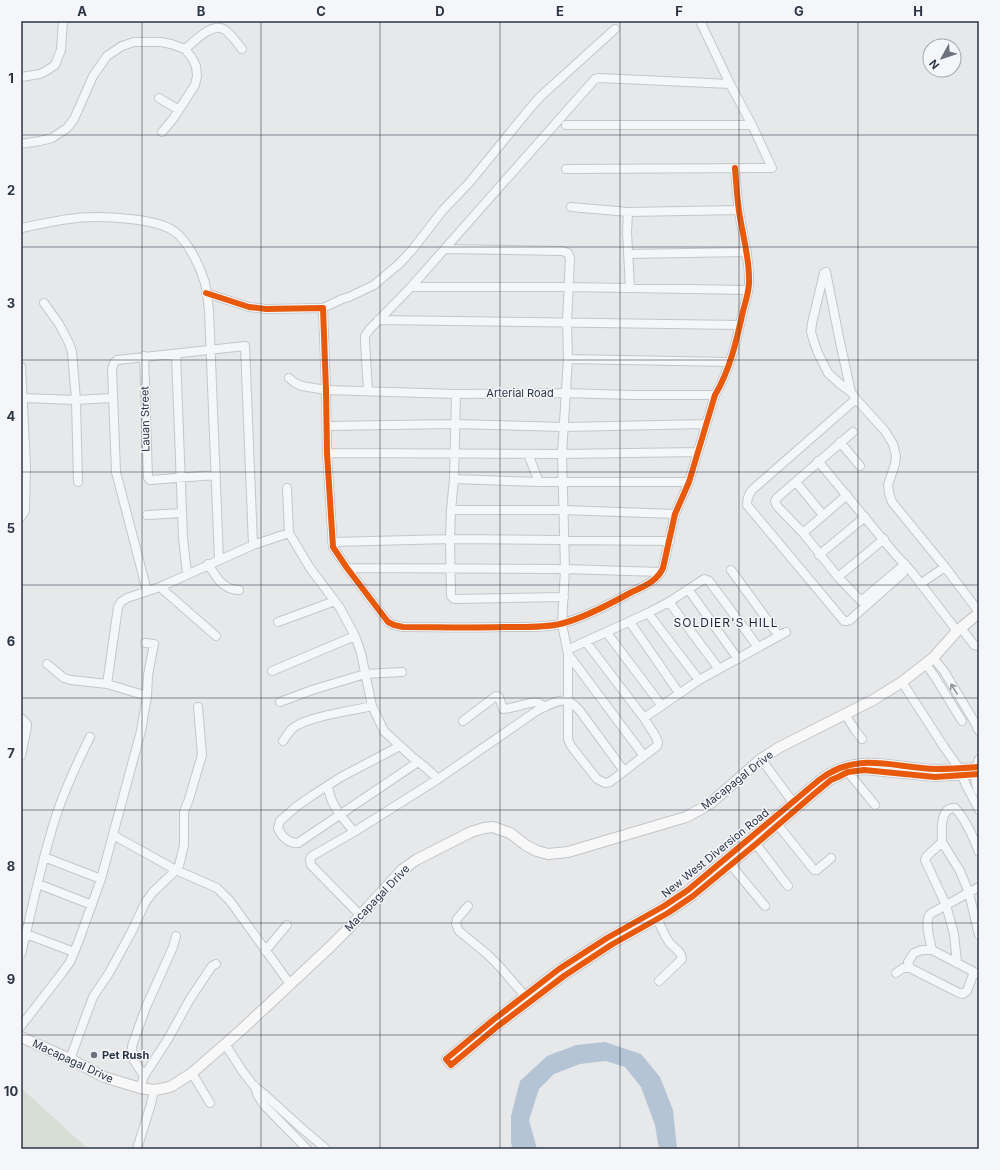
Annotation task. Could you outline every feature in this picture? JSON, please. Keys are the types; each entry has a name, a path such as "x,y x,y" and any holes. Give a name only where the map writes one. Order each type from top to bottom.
{"main road":[{"name":"Macapagal Drive","path":"21,1037 70,1059 104,1077 140,1088 154,1090 172,1086 192,1073 225,1044 330,947 402,870 410,864 471,832 484,828 493,827 502,829 527,846 548,854 568,852 686,817 712,802 761,759 780,746 873,700 902,682 930,661 959,630 977,615"}],"street":[{"path":"21,77 40,74 55,65 60,50 63,21"},
{"path":"566,169 772,168 700,21"},
{"path":"185,49 208,31 221,27 227,31 242,49"},
{"path":"206,293 249,307 266,309 322,308 374,285 399,264 412,250 443,210 469,183 541,96 615,29"},
{"path":"21,144 40,142 52,138 67,128 74,119 93,76 107,56 122,46 134,42 161,42 185,49 196,66 198,76 195,85 173,119 162,132"},
{"path":"368,391 365,336 369,330 411,287 595,79 730,84"},
{"path":"159,98 179,110"},
{"path":"566,125 752,125"},
{"path":"322,308 332,542 333,547 347,568 381,613 388,622 402,627 538,627 562,624 613,603 649,583 661,572 670,541 675,514 689,482 714,395 720,387 729,362 748,290 750,279 747,252 739,210 735,168"},
{"path":"571,208 628,212 739,210"},
{"path":"628,212 627,232 630,288"},
{"path":"21,228 69,218 92,216 122,218 159,224 173,230 189,249 205,283 209,310 219,560"},
{"path":"446,248 562,251 568,253 570,258 567,322 568,359 562,454 565,569 562,624 568,652 569,742 597,779 605,783 610,782 657,746 658,742 644,718 586,642"},
{"path":"628,254 747,252"},
{"path":"851,392 827,273 825,272 811,332 818,353 828,373 851,392 885,431 893,444 896,456 888,485 892,502 945,567 977,615"},
{"path":"411,287 568,287 748,290"},
{"path":"44,303 59,324 72,352 76,400 78,482"},
{"path":"378,320 740,325"},
{"path":"147,591 116,472 112,398 112,369 114,362 121,359 144,356 245,346 253,545"},
{"path":"176,354 180,478 183,538 187,574"},
{"name":"Lauan Street","path":"144,356 147,475 150,480 180,478"},
{"path":"568,359 729,362"},
{"path":"21,367 25,511 21,517"},
{"name":"Arterial Road","path":"289,378 302,386 326,390 456,394 565,393 714,395"},
{"path":"456,394 454,479 450,540 451,596 454,599 564,597"},
{"path":"23,398 76,400 112,398"},
{"path":"856,399 752,490 748,495 747,506 844,621 850,620 903,573"},
{"path":"326,426 455,424 564,428 706,424"},
{"path":"853,432 818,461 775,501 777,506 803,533 819,555 861,601 905,564"},
{"path":"840,442 860,466"},
{"path":"327,453 562,454 698,452"},
{"path":"528,454 539,482"},
{"path":"818,461 959,630 974,645 979,646"},
{"path":"180,478 216,475"},
{"path":"454,479 539,482 689,482"},
{"path":"796,482 823,515"},
{"path":"287,488 289,533 310,568 340,608 355,636 361,653 372,706 384,731 438,779"},
{"path":"803,533 847,495"},
{"path":"451,510 563,510 675,514"},
{"path":"147,515 182,513"},
{"path":"819,555 865,517"},
{"path":"107,684 119,604 127,598 160,587 208,564 253,545 289,533"},
{"path":"838,577 884,539"},
{"path":"332,542 450,540 670,541"},
{"path":"208,564 223,585 229,589 239,590"},
{"path":"920,584 945,567"},
{"path":"347,568 565,569 661,572"},
{"path":"644,718 699,680 783,634 731,570"},
{"path":"568,652 669,602 704,579 709,581 758,647"},
{"path":"160,587 216,636"},
{"path":"688,589 738,659"},
{"path":"278,622 335,601"},
{"path":"669,602 719,669"},
{"path":"648,613 699,680"},
{"path":"630,622 680,693"},
{"path":"607,633 662,706"},
{"path":"272,671 355,636"},
{"path":"21,1026 62,973 74,952 101,879 141,731 147,696 148,675 154,644 145,643"},
{"path":"568,652 644,756"},
{"path":"930,661 944,671 979,731"},
{"path":"930,661 935,677 960,722 974,721"},
{"path":"47,664 64,678 107,684 147,696"},
{"path":"935,677 944,671"},
{"path":"280,702 312,690 365,674 402,672"},
{"path":"902,682 976,798 979,810"},
{"path":"463,721 496,696 499,698 503,709 519,707 535,702 538,702 544,707"},
{"path":"360,916 320,875 310,862 312,856 354,832 438,779 544,707 554,702 568,700 572,703 580,711 624,771"},
{"path":"283,741 293,728 303,723 316,718 372,706"},
{"path":"70,1059 93,997 132,932 145,903 153,892 176,870 182,857 184,845 184,812 202,755 198,707"},
{"path":"845,714 862,739"},
{"path":"21,756 27,727 23,720"},
{"path":"21,954 44,857 58,810 69,780 90,737"},
{"path":"400,746 341,777 297,806 280,821 278,828 279,832 287,840 298,843 418,762"},
{"path":"761,759 795,805"},
{"name":"New West Diversion Road","path":"960,772 875,763 844,766 827,774 795,805 778,825 688,900 611,945 564,976 449,1062 525,996 559,969 688,890 795,805 831,780 848,772 864,770 935,777 960,772 978,768"},
{"path":"978,768 976,785 979,792"},
{"path":"848,772 874,805"},
{"path":"328,786 330,798 354,832"},
{"path":"979,852 960,812 955,808 947,811 943,816 942,842 960,871 969,893 979,935"},
{"path":"778,825 814,870 817,870 831,858"},
{"path":"113,835 176,870 217,888 230,901 290,984"},
{"path":"942,842 926,857 926,860 946,905 954,934 958,963"},
{"path":"756,844 788,886"},
{"path":"44,857 101,879"},
{"path":"731,865 765,906"},
{"path":"38,884 92,905"},
{"path":"932,950 927,917 979,887"},
{"path":"468,906 457,919 456,924 459,931 500,966 525,996"},
{"path":"657,919 666,939 680,953 682,960 659,981"},
{"path":"265,950 287,925"},
{"path":"26,934 74,952"},
{"path":"144,1076 133,1059 132,1046 146,1007 176,936"},
{"path":"896,972 903,968 910,968 963,994 967,991 977,973 932,950 922,950 914,953 908,962 910,968"},
{"path":"140,1088 144,1076 168,1039 190,999 212,966 216,964"},
{"path":"225,1044 254,1086 326,1149"},
{"path":"192,1073 210,1104"},
{"path":"254,1086 264,1105 307,1149"},
{"path":"138,1149 154,1090"}],"shaded area":[{"path":"21,1088 87,1148 92,1149 21,1149"}],"water":[{"path":"605,1042 641,1054 660,1077 673,1110 677,1149 659,1149 655,1125 641,1087 625,1067 606,1061 580,1064 554,1074 539,1089 529,1120 537,1149 513,1149 511,1143 511,1116 520,1081 547,1056 576,1045"}],"cycle path":[{"path":"206,293 249,307 266,309 323,308 327,453 333,547 388,622 403,627 532,627 569,622 587,615 644,586 657,577 663,568 675,514 689,482 715,395 729,365 748,290 749,269 739,211 735,168"},
{"path":"979,767 936,769 890,764 861,763 847,765 833,771 819,780 688,890 664,906 607,938 559,969 493,1020 446,1059 451,1065 498,1026 564,976 611,945 668,913 693,896 831,780 848,772 864,770 935,777 979,774"}],"place":[{"name":"Pet Rush","path":"94,1055"}],"district":[{"name":"SOLDIER'S HILL","path":"726,623"}]}
